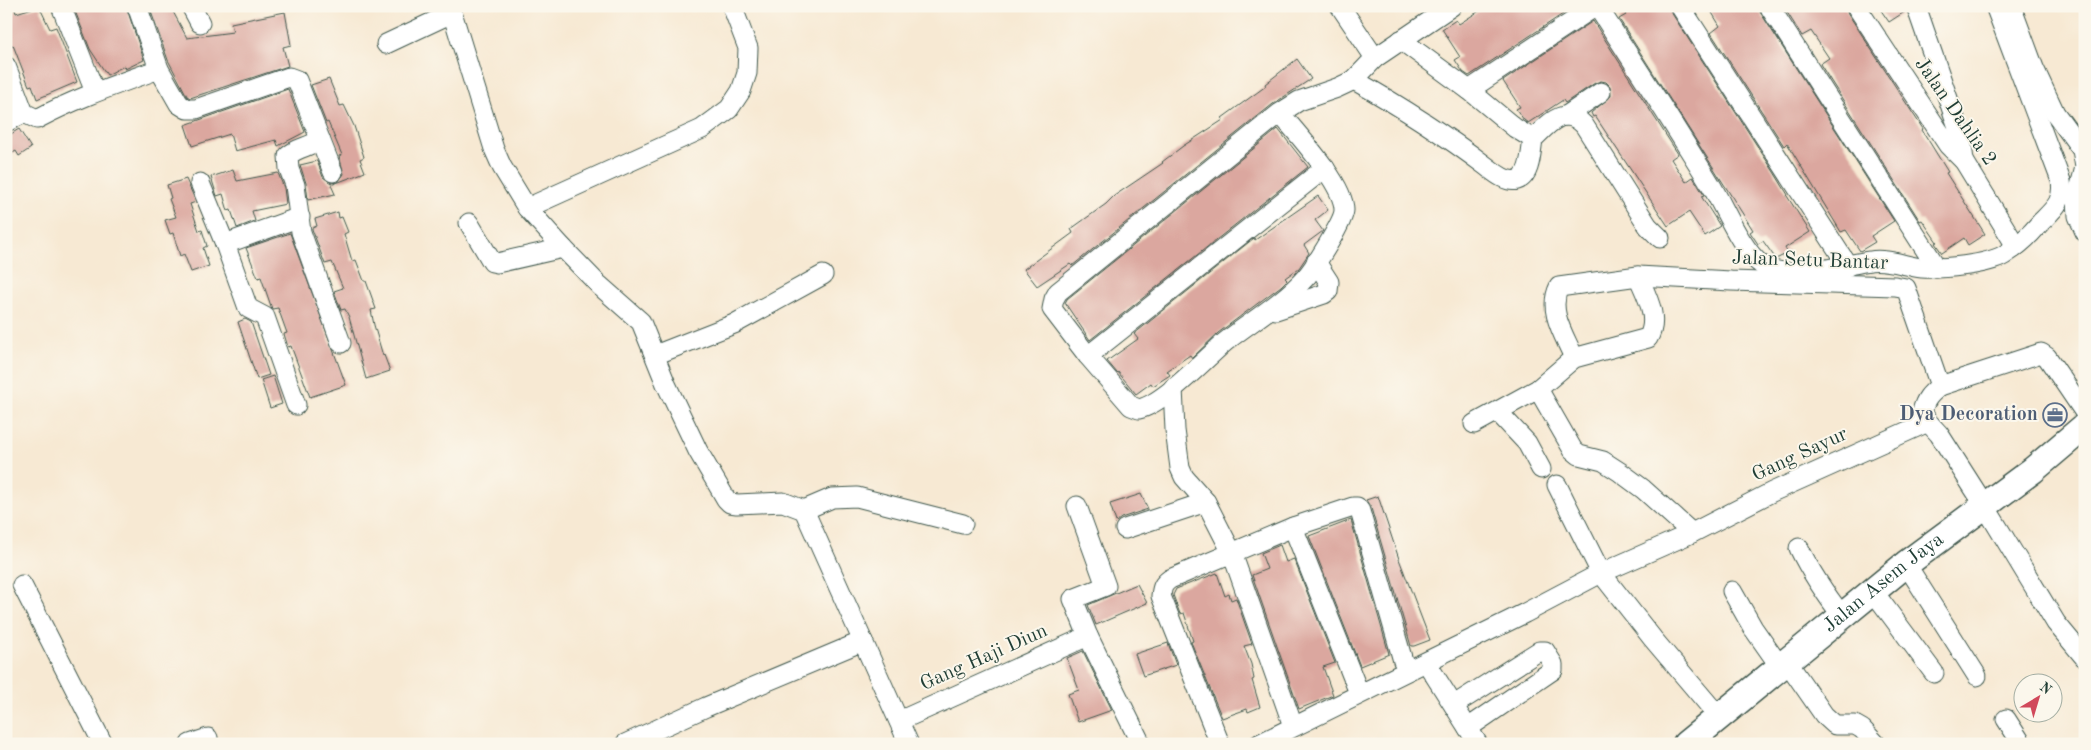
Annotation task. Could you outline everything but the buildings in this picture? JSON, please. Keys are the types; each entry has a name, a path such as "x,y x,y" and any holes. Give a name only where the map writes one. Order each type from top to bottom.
{"main road":[{"name":"Jalan Asem Jaya","path":"1686,744 1906,564 2033,470 2085,426"}],"street":[{"path":"61,6 95,92"},
{"path":"137,6 160,69 179,104 186,109 196,110 283,79 294,78 297,80 333,172"},
{"path":"527,208 702,130 729,109 741,91 747,73 748,48 732,6"},
{"path":"1340,6 1375,58"},
{"path":"1280,113 1325,168 1339,193 1344,212 1308,275 1268,312 1227,341 1173,388 1147,406 1139,409 1127,402 1052,309 1052,304 1058,292 1280,113 1299,100 1337,88 1354,80 1375,58 1452,6"},
{"path":"1469,90 1597,6 1682,136 1745,246 1762,265 1775,270 1820,270 1871,260 1937,268 1983,262 2003,256 2016,246 2055,208 2063,192 2061,181 1995,6"},
{"path":"1680,6 1848,266"},
{"path":"1769,6 1937,268"},
{"name":"Jalan Dahlia 2","path":"1856,6 1948,145 1964,161 2016,246"},
{"path":"1916,6 1962,136 1964,161"},
{"path":"2011,6 2034,68 2055,113 2082,150 2085,167 2077,198 2078,216 2085,232"},
{"path":"386,44 451,10 494,149 527,208 599,286 640,322 698,451 726,499 730,503 737,504 783,502 804,510 909,744"},
{"path":"1401,40 1469,90 1515,128 1533,138"},
{"path":"6,66 24,113 37,119 61,106 95,92 160,69"},
{"path":"1354,80 1398,104 1458,144 1495,172 1510,180 1520,178 1525,173 1533,138 1554,120 1566,116 1601,92"},
{"path":"6,122 24,113"},
{"path":"1566,116 1576,117 1584,126 1648,226 1660,238"},
{"path":"320,138 315,143 292,152 288,156 289,169 295,185 301,232 341,343"},
{"path":"1088,356 1325,168"},
{"path":"200,183 248,308 265,317 296,405"},
{"path":"225,244 300,217"},
{"path":"469,223 492,262 497,263 563,248"},
{"path":"1268,312 1324,294 1328,290 1329,282 1316,262"},
{"path":"655,355 734,324 823,275"},
{"path":"1474,424 1538,389 1574,358 1648,338 1652,330 1652,307 1638,276 1559,287 1554,296 1555,314 1574,358"},
{"name":"Jalan Setu Bantar","path":"1638,276 1731,282 1895,286 1906,288 1940,386"},
{"path":"2085,413 2047,357 2041,353 1940,386 1924,402 1925,417 1939,434 1985,506 2056,623 2085,658"},
{"path":"1173,388 1175,430 1180,468 1190,486 1206,502 1232,553 1293,726"},
{"path":"1538,389 1573,450 1579,455 1603,461 1620,472 1643,489 1692,533"},
{"path":"1498,412 1527,443 1541,469"},
{"name":"Gang Sayur","path":"1259,744 1357,688 1405,665 1426,662 1601,573 1692,533 1925,417"},
{"path":"1557,485 1601,573 1653,639 1720,718"},
{"path":"804,510 832,498 857,497 963,524"},
{"path":"1125,529 1206,502"},
{"path":"1077,506 1106,586 1073,599 1088,636 1141,744"},
{"path":"1220,744 1161,596 1164,584 1170,579 1293,527 1353,507 1357,508 1360,511 1405,665"},
{"path":"1293,527 1357,688"},
{"path":"1799,548 1809,570 1843,617"},
{"path":"1906,564 1977,676"},
{"path":"22,585 103,744"},
{"path":"1732,591 1753,628 1824,715 1835,725 1855,725 1862,729 1876,744"},
{"path":"1873,591 1934,673"},
{"name":"Gang Haji Diun","path":"899,721 1088,636"},
{"path":"626,744 706,707 863,642"},
{"path":"1426,662 1473,736 1552,670 1554,664 1545,651 1539,651 1454,705"},
{"path":"2006,719 2022,744"}],"place":[{"name":"Dya Decoration","path":"2055,415"}]}
